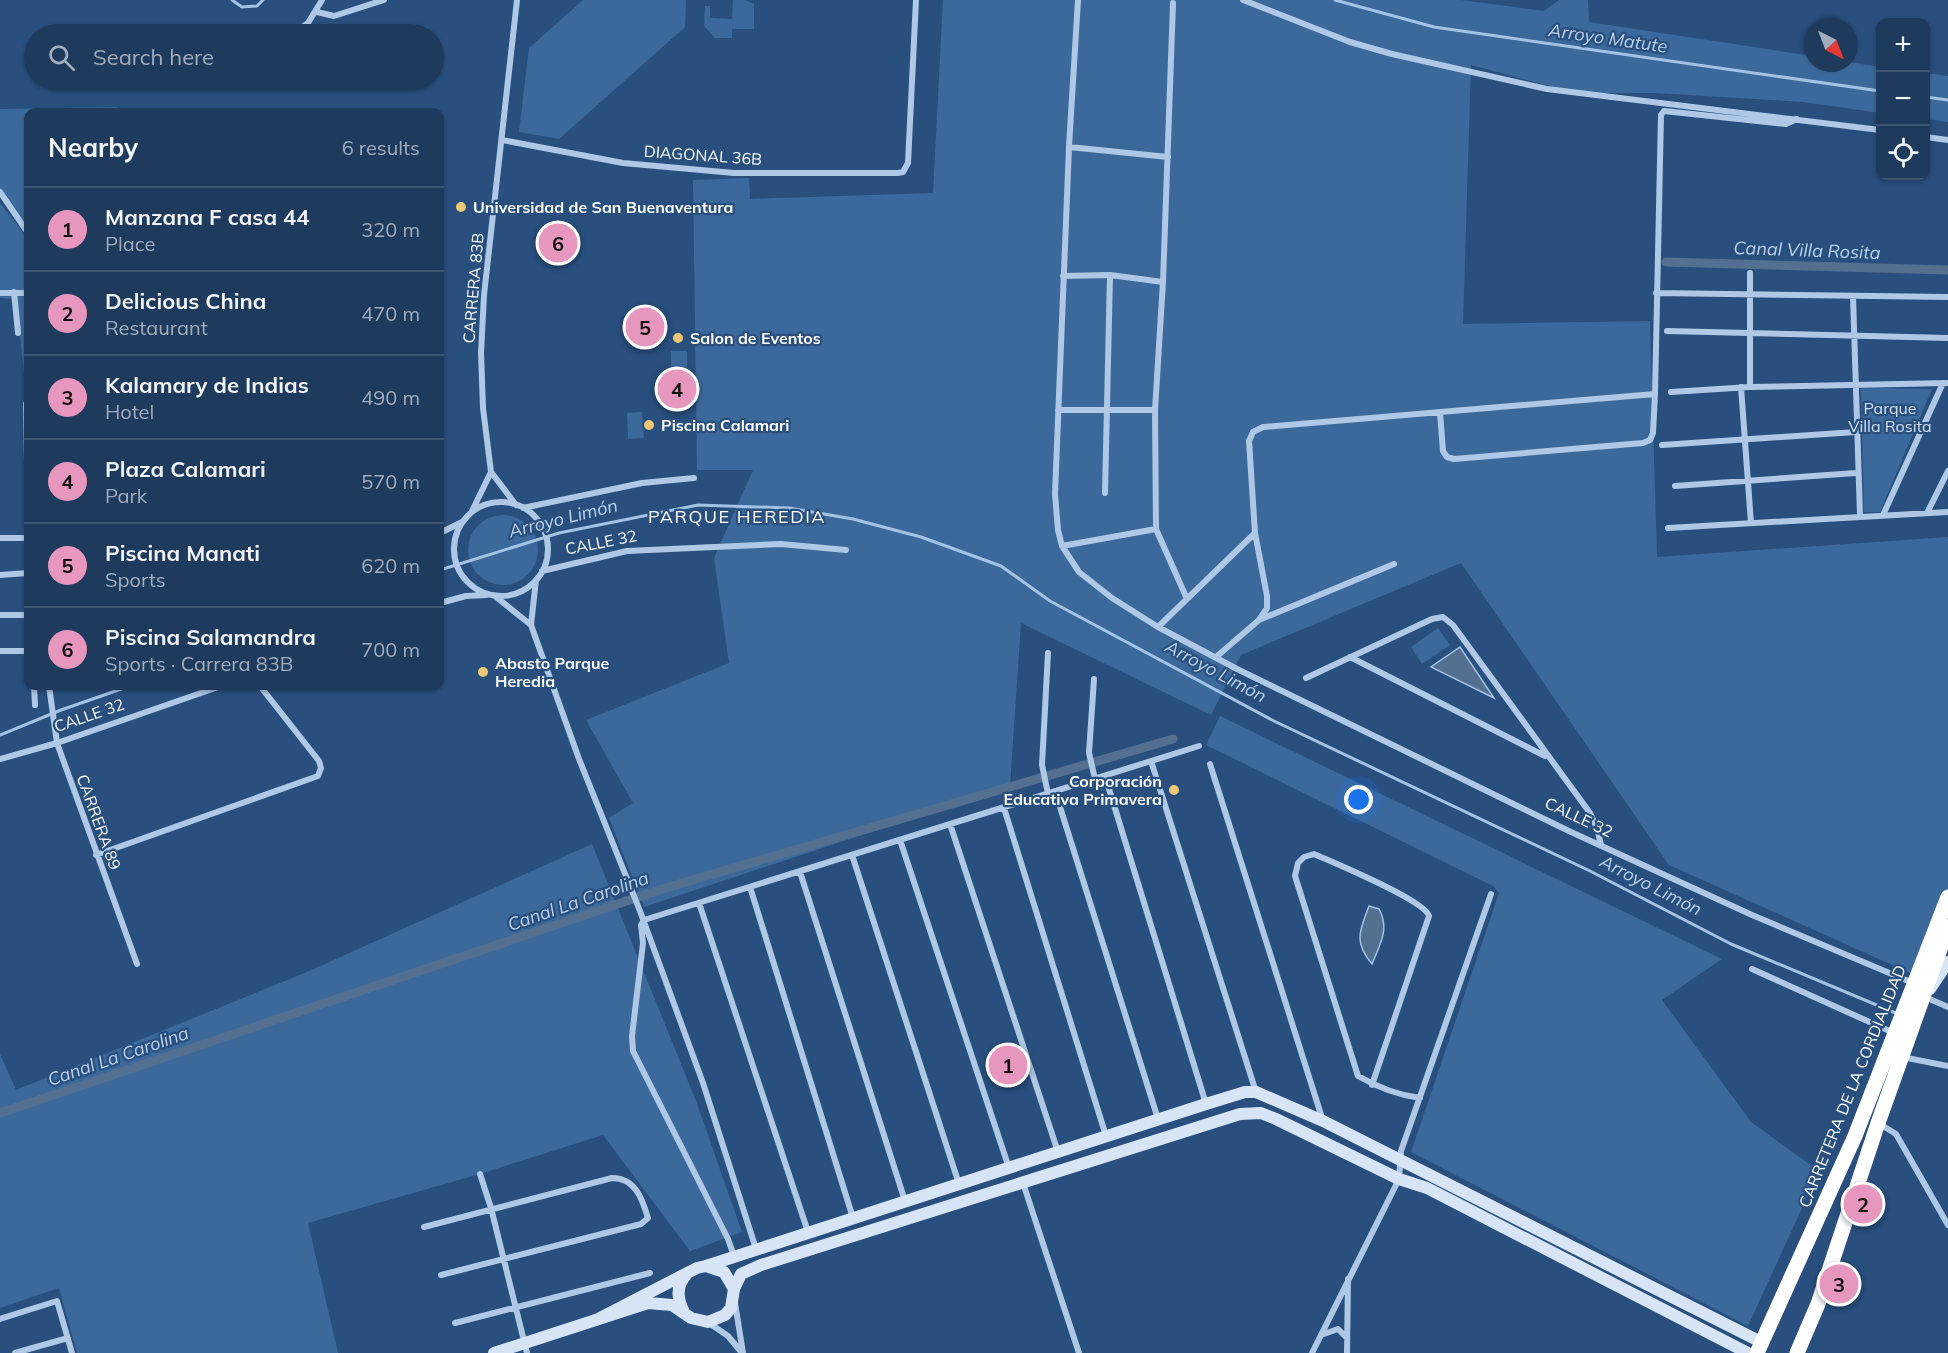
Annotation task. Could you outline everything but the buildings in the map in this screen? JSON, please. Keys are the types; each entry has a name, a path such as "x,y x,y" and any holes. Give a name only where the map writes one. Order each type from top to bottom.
{"highway":[{"name":"CARRETERA DE LA CORDIALIDAD","path":"1764,1350 1855,1136 1948,897"},
{"name":"CARRETERA DE LA CORDIALIDAD","path":"1797,1353 1818,1304 1878,1123 1948,927"}],"street":[{"path":"304,24 317,12 322,0"},
{"path":"317,12 334,16 384,0"},
{"name":"CARRERA 83B","path":"491,472 483,408 481,353 484,295 517,0"},
{"name":"DIAGONAL 36B","path":"502,140 623,163 734,173 903,172 908,163 916,0"},
{"path":"1078,0 1069,147 1054,494 1058,530 1062,546 1156,529"},
{"path":"1243,0 1371,48 1548,88 1876,129"},
{"path":"1173,3 1163,282 1155,410 1156,529 1187,599"},
{"path":"1440,413 1443,451 1447,457 1454,459 1650,440 1653,433 1655,394 1661,115 1664,111 1786,124 1797,119"},
{"path":"1930,138 1948,140"},
{"path":"1069,147 1168,157"},
{"path":"0,192 24,227"},
{"path":"1750,273 1750,387"},
{"path":"1063,276 1110,275 1163,282"},
{"path":"1105,493 1110,275"},
{"path":"14,292 18,333"},
{"path":"0,293 24,293"},
{"path":"1656,293 1948,297"},
{"path":"1852,296 1856,473 1860,515"},
{"path":"1667,331 1948,338"},
{"path":"1671,392 1855,383 1946,383 1883,515"},
{"path":"1741,387 1751,523"},
{"path":"1216,657 1259,620 1267,608 1267,596 1255,533 1249,441 1253,432 1263,427 1655,394"},
{"path":"1058,410 1155,410"},
{"path":"1662,445 1856,432"},
{"path":"1927,513 1948,471"},
{"path":"444,602 466,596 492,596 518,593 536,580 543,571 548,549 542,527 520,506 491,472 471,513 456,534 454,548 461,576 468,584 492,596 531,625"},
{"path":"1675,486 1856,473"},
{"path":"471,513 493,503 520,506 642,483 694,478"},
{"path":"1668,528 1860,515 1948,512"},
{"path":"444,531 463,522"},
{"path":"1158,627 1255,533"},
{"path":"0,538 24,538"},
{"name":"CALLE 32","path":"543,571 627,551 781,544 846,550"},
{"name":"CALLE 32","path":"1062,546 1078,572 1112,598 1158,627 1237,669 1601,845 1752,915 1913,983"},
{"path":"1259,620 1394,564"},
{"path":"0,574 24,573"},
{"path":"536,580 531,625 579,759 644,920 703,1083 756,1249"},
{"path":"0,615 24,615"},
{"path":"1306,678 1432,619 1443,617 1453,625 1590,813 1601,845"},
{"path":"0,651 24,651"},
{"path":"1048,653 1042,765 1048,794"},
{"path":"1350,657 1548,757"},
{"path":"1094,678 1089,753 1095,779"},
{"path":"34,690 35,705"},
{"name":"CARRERA 89","path":"49,690 56,740 137,964"},
{"name":"CALLE 32","path":"0,759 209,690"},
{"path":"96,855 318,776 321,768 313,752 263,690"},
{"path":"734,1256 728,1239 633,1051 632,1036 643,944 640,924 644,920 1199,746"},
{"path":"1151,761 1256,1092"},
{"path":"1210,764 1323,1121"},
{"path":"1105,776 1206,1104"},
{"path":"1055,791 1158,1120"},
{"path":"1004,808 1106,1136"},
{"path":"950,824 1058,1152"},
{"path":"900,840 1009,1168"},
{"path":"1372,1085 1429,915 1423,906 1311,854 1298,863 1295,876 1358,1077 1372,1085 1404,1096 1420,1098"},
{"path":"852,855 959,1184"},
{"path":"800,872 906,1201"},
{"path":"750,887 853,1218"},
{"path":"1312,1353 1399,1179 1399,1159 1491,894"},
{"path":"699,903 808,1232"},
{"path":"1948,962 1923,1002 1948,1007"},
{"path":"1752,969 1894,1033"},
{"path":"1902,1057 1948,1066"},
{"path":"494,1353 526,1349 598,1319 689,1272 734,1256 1245,1092 1256,1092 1323,1121 1764,1350"},
{"path":"708,1322 724,1315 734,1294 738,1278 752,1268 1240,1114 1261,1113 1399,1179 1427,1188 1748,1353"},
{"path":"1878,1123 1896,1134 1948,1225"},
{"path":"1128,1129 1135,1147"},
{"path":"480,1174 491,1208 526,1349"},
{"path":"424,1227 612,1178 624,1178 632,1183 644,1203 648,1218 641,1224 441,1275"},
{"path":"1023,1182 1079,1353"},
{"path":"706,1266 724,1272 734,1294 743,1353"},
{"path":"684,1312 680,1304 679,1287 689,1272"},
{"path":"454,1323 650,1273"},
{"path":"1347,1353 1348,1277"},
{"path":"0,1319 57,1301 72,1353"},
{"path":"598,1319 659,1302 699,1321 708,1322 728,1336 743,1353"},
{"path":"1321,1335 1338,1329 1347,1338"},
{"path":"15,1353 68,1338"}],"green space":[{"path":"583,0 686,0 685,27 559,139 519,132 529,48"},
{"path":"733,0 745,0 754,4 754,29 732,29 732,38 715,38 704,26 705,6 710,6 710,18 732,19"},
{"path":"943,0 1461,0 1544,11 1559,0 1588,0 1589,22 1804,55 1804,72 1858,72 1858,63 1876,66 1876,112 1803,102 1654,93 1575,93 1471,65 1463,324 1650,321 1657,557 1948,537 1948,891 1910,973 1669,865 1461,563 1241,655 1211,715 1021,623 1010,786 644,907 609,818 633,803 586,720 729,663 714,558 753,470 697,470 693,180 749,178 750,199 933,193"},
{"path":"1930,74 1948,76 1948,122 1930,120"},
{"path":"117,107 117,108 58,108"},
{"path":"0,109 24,109 24,227 0,192"},
{"path":"0,203 24,234 24,374 16,299 0,298"},
{"path":"671,351 687,351 687,374 671,374"},
{"name":"Parque Villa Rosita","path":"1861,388 1932,389 1880,512 1864,512"},
{"path":"642,412 644,438 628,439 627,413"},
{"path":"510,515 523,521 532,530 536,536 538,550 536,564 528,575 517,583 496,585 478,575 470,564 468,543 478,525 489,517"},
{"path":"1438,628 1450,645 1422,664 1411,647"},
{"path":"1220,716 1722,959 1662,1000 1751,1122 1819,1171 1748,1326 1411,1152 1499,893 1493,886 1206,745"},
{"path":"592,844 696,1101 742,1232 690,1251 603,1135 480,1174 308,1223 338,1353 77,1353 59,1288 0,1308 0,1054 16,1090 307,972"}],"shaded area":[{"path":"1460,647 1494,698 1431,667"},
{"path":"1369,906 1379,909 1384,923 1381,943 1372,964 1360,942 1361,929"}],"waterway":[{"path":"232,0 242,7 257,6 263,0"},
{"name":"Arroyo Matute","path":"1335,0 1434,27 1876,90"},
{"name":"Arroyo Matute","path":"1930,98 1948,100"},
{"name":"Canal Villa Rosita","path":"1666,262 1948,270"},
{"name":"Arroyo Limón","path":"444,569 559,533 698,505 789,508 853,519 921,537 1001,566 1050,601 1274,721 1590,871 1731,944 1898,1014"},
{"name":"Arroyo Limón","path":"0,735 118,690"},
{"name":"Canal La Carolina","path":"0,1113 662,889 1173,739"}],"place":[{"name":"Universidad de San Buenaventura","path":"461,207"},
{"name":"Piscina Salamandra","path":"558,243"},
{"name":"Piscina Manati","path":"645,327"},
{"name":"Salon de Eventos","path":"678,338"},
{"name":"Plaza Calamari","path":"677,389"},
{"name":"Piscina Calamari","path":"649,425"},
{"name":"Abasto Parque Heredia","path":"483,672"},
{"name":"Corporación Educativa Primavera","path":"1174,790"},
{"name":"Manzana F casa 44","path":"1008,1065"},
{"name":"Delicious China","path":"1863,1204"},
{"name":"Kalamary de Indias","path":"1839,1284"}],"district":[{"name":"PARQUE HEREDIA","path":"737,516"}]}
